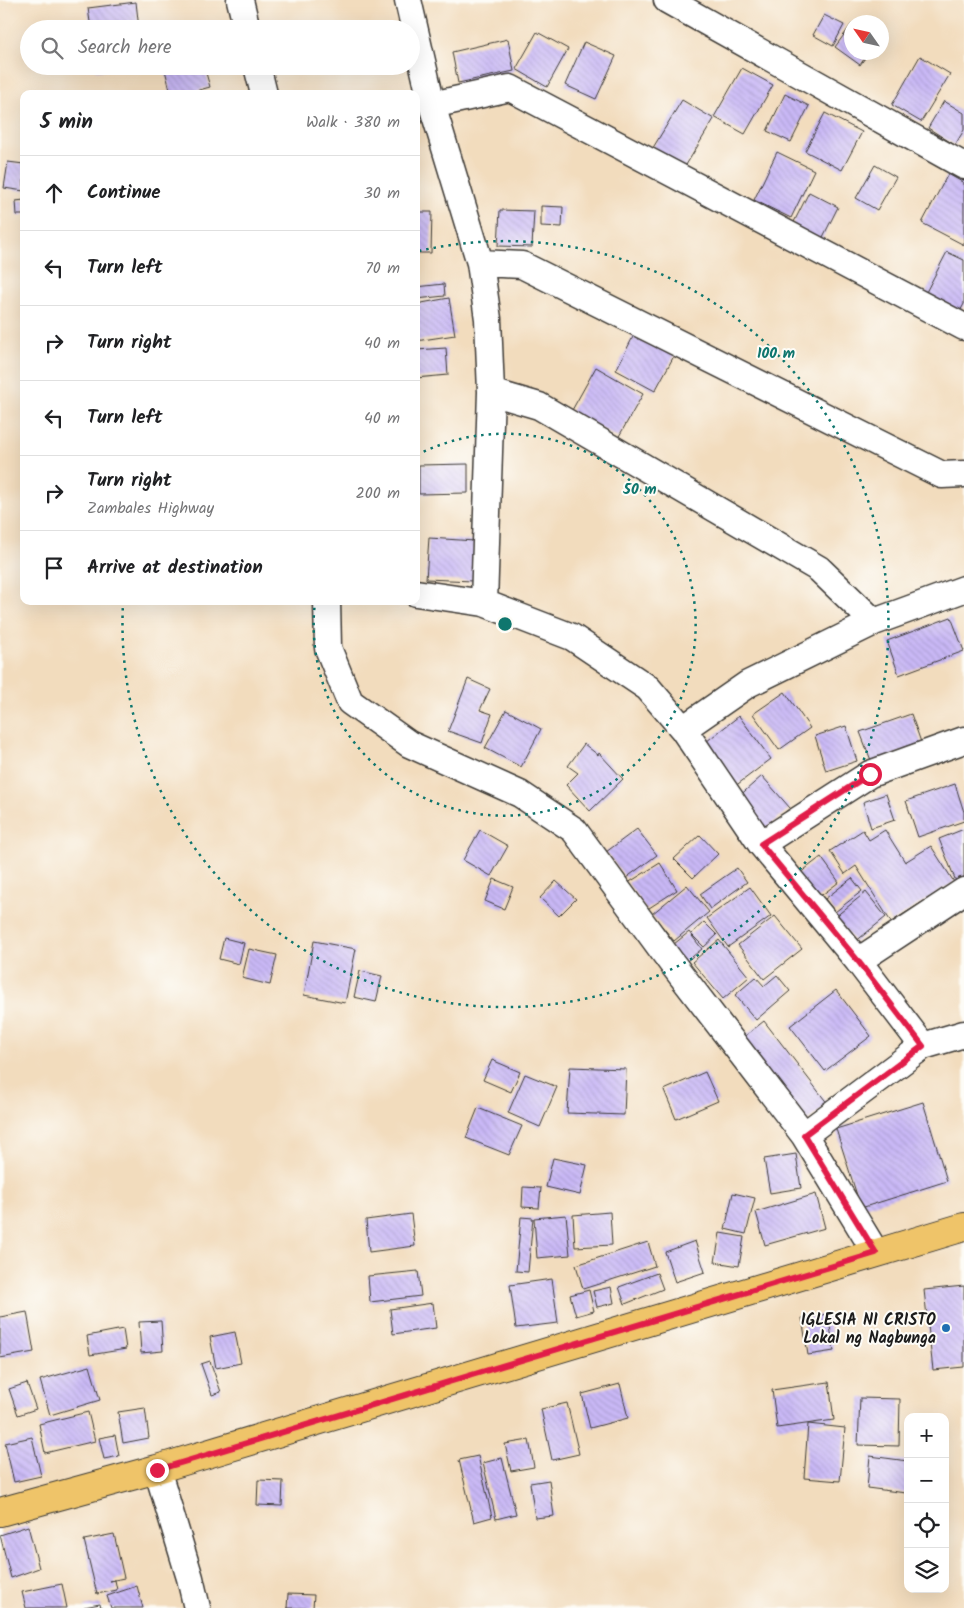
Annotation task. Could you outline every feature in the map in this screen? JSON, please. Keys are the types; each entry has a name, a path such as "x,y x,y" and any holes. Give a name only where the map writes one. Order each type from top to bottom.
{"main road":[{"path":"0,1512 157,1470 964,1227"}],"street":[{"path":"240,0 245,20"},
{"path":"408,0 413,20"},
{"path":"667,0 964,166"},
{"path":"420,52 432,105 480,263 488,318 491,392 484,603"},
{"path":"259,75 263,90"},
{"path":"432,105 510,88 964,327"},
{"path":"480,263 522,265 942,475 964,474"},
{"path":"491,392 539,406 819,569 874,622"},
{"path":"683,729 748,684 874,622 964,589"},
{"path":"420,594 484,603 572,637 648,688 683,729 761,844 858,961 923,1046"},
{"path":"327,605 328,648 350,702 409,744 520,794 574,830 670,962 804,1135 876,1253"},
{"path":"761,844 870,774 964,740"},
{"path":"858,961 964,891"},
{"path":"804,1135 923,1046 964,1034"},
{"path":"157,1470 190,1578 197,1608"}],"building":[{"path":"136,2 138,20 90,20 88,8"},
{"path":"824,15 844,25 833,46 813,35"},
{"path":"537,32 568,49 547,87 516,69"},
{"path":"844,35 844,53 835,47"},
{"path":"508,39 514,71 458,83 452,52"},
{"path":"584,42 616,56 596,99 565,85"},
{"path":"920,56 950,74 921,122 892,105"},
{"path":"853,60 863,60 860,65"},
{"path":"742,68 773,85 745,134 714,117"},
{"path":"166,75 207,75 210,87 199,90 170,90"},
{"path":"785,94 809,106 791,142 767,131"},
{"path":"682,100 714,119 683,170 651,151"},
{"path":"944,101 964,113 964,130 955,145 928,128"},
{"path":"825,113 862,132 842,170 805,151"},
{"path":"777,152 814,170 791,218 754,200"},
{"path":"8,162 20,164 20,190 4,188"},
{"path":"875,165 896,177 877,210 856,198"},
{"path":"948,174 964,183 964,245 922,223"},
{"path":"809,192 838,207 821,241 792,226"},
{"path":"20,200 20,215 17,215 16,201"},
{"path":"541,206 563,207 562,227 541,226"},
{"path":"500,210 534,211 532,247 498,246"},
{"path":"420,212 432,212 431,253 420,253"},
{"path":"947,252 964,260 964,304 958,315 924,296"},
{"path":"444,284 445,296 420,299 420,287"},
{"path":"449,298 455,335 420,340 420,303"},
{"path":"635,333 675,354 655,391 616,370"},
{"path":"446,348 448,375 420,378 420,350"},
{"path":"596,367 643,394 618,438 571,412"},
{"path":"468,464 468,493 420,494 420,465"},
{"path":"429,538 475,541 473,581 426,579"},
{"path":"951,617 964,651 899,675 887,641"},
{"path":"468,679 490,689 480,710 492,714 482,743 448,731"},
{"path":"785,692 810,728 779,750 753,714"},
{"path":"506,710 541,729 521,767 485,748"},
{"path":"911,714 922,745 872,763 860,732"},
{"path":"739,716 771,759 734,787 702,745"},
{"path":"846,726 857,761 826,771 815,736"},
{"path":"584,744 598,755 599,753 623,779 590,811 566,785 578,773 568,766"},
{"path":"762,776 790,808 764,830 737,798"},
{"path":"955,784 964,812 964,821 918,837 906,801"},
{"path":"886,794 895,820 871,828 863,802"},
{"path":"637,829 657,855 626,878 606,852"},
{"path":"964,829 964,882 957,884 939,839"},
{"path":"480,830 508,846 491,876 463,860"},
{"path":"863,830 869,840 885,830 905,862 931,846 954,882 891,922 856,866 845,874 830,851"},
{"path":"700,835 718,854 693,878 674,859"},
{"path":"821,857 839,882 814,901 796,876"},
{"path":"660,863 677,890 646,910 628,883"},
{"path":"737,868 747,882 710,909 700,894"},
{"path":"852,878 862,891 835,912 825,899"},
{"path":"494,879 513,887 504,909 485,901"},
{"path":"556,881 576,899 559,916 540,898"},
{"path":"687,885 709,912 674,941 652,914"},
{"path":"750,887 771,916 728,947 707,918"},
{"path":"866,892 886,917 855,942 835,917"},
{"path":"775,916 802,949 764,979 738,945"},
{"path":"704,922 717,935 704,947 691,934"},
{"path":"689,932 702,949 683,964 669,948"},
{"path":"224,938 244,943 239,964 219,959"},
{"path":"719,940 749,977 723,999 692,962"},
{"path":"314,941 356,949 345,1003 304,995"},
{"path":"249,949 277,955 270,985 242,978"},
{"path":"360,971 382,976 376,1002 354,997"},
{"path":"777,975 790,991 756,1020 735,995 756,977 764,986"},
{"path":"836,990 871,1036 825,1071 790,1026"},
{"path":"764,1021 828,1104 804,1123 740,1040"},
{"path":"492,1060 520,1072 511,1092 483,1080"},
{"path":"570,1067 626,1069 624,1115 567,1113"},
{"path":"705,1072 718,1101 676,1119 664,1090"},
{"path":"525,1074 557,1087 540,1127 508,1113"},
{"path":"923,1102 947,1181 861,1208 836,1129"},
{"path":"478,1108 522,1126 509,1155 466,1138"},
{"path":"796,1154 801,1188 770,1193 764,1159"},
{"path":"553,1158 587,1165 580,1195 546,1187"},
{"path":"523,1187 541,1188 539,1208 522,1207"},
{"path":"733,1193 755,1198 746,1234 725,1229"},
{"path":"816,1194 825,1228 765,1245 756,1212"},
{"path":"610,1212 612,1245 575,1247 573,1215"},
{"path":"411,1214 415,1246 369,1252 366,1220"},
{"path":"566,1215 570,1255 537,1258 534,1218"},
{"path":"521,1217 533,1218 528,1272 516,1271"},
{"path":"720,1233 744,1237 739,1266 715,1262"},
{"path":"695,1241 705,1272 675,1282 665,1252"},
{"path":"648,1242 655,1266 583,1289 576,1265"},
{"path":"418,1271 421,1296 370,1302 368,1276"},
{"path":"657,1273 663,1289 625,1304 619,1287"},
{"path":"552,1279 558,1323 516,1328 510,1285"},
{"name":"IGLESIA NI CRISTO Lokal ng Nagbunga","path":"964,1286 964,1367 933,1370 924,1290"},
{"path":"611,1287 614,1303 597,1307 593,1291"},
{"path":"589,1290 594,1311 576,1316 570,1295"},
{"path":"433,1303 436,1328 393,1334 390,1309"},
{"path":"27,1312 34,1352 0,1358 0,1317"},
{"path":"828,1314 834,1351 808,1355 802,1318"},
{"path":"161,1321 163,1351 141,1353 139,1322"},
{"path":"123,1329 126,1349 90,1355 87,1336"},
{"path":"235,1332 241,1363 216,1368 210,1337"},
{"path":"210,1361 221,1392 212,1395 201,1364"},
{"path":"90,1366 100,1400 50,1415 40,1380"},
{"path":"829,1382 834,1420 777,1428 772,1390"},
{"path":"27,1383 36,1409 18,1415 9,1389"},
{"path":"620,1384 628,1418 590,1428 582,1394"},
{"path":"860,1398 900,1399 899,1446 858,1445"},
{"path":"567,1403 579,1454 552,1460 541,1409"},
{"path":"145,1408 149,1438 123,1443 118,1412"},
{"path":"88,1412 95,1441 45,1453 39,1424"},
{"path":"808,1424 845,1428 840,1481 804,1478"},
{"path":"115,1435 119,1456 104,1459 99,1438"},
{"path":"32,1437 41,1476 14,1482 5,1443"},
{"path":"529,1440 534,1467 511,1471 505,1444"},
{"path":"478,1456 492,1517 474,1522 459,1460"},
{"path":"870,1456 904,1460 904,1493 867,1488"},
{"path":"502,1458 516,1514 496,1519 483,1463"},
{"path":"258,1480 283,1481 282,1506 257,1505"},
{"path":"549,1480 554,1516 535,1518 530,1483"},
{"path":"28,1526 39,1568 11,1578 0,1535"},
{"path":"114,1534 124,1578 110,1581 115,1580 117,1590 97,1594 84,1540"},
{"path":"62,1584 67,1608 26,1608 22,1592"},
{"path":"137,1586 143,1608 111,1608 107,1596"},
{"path":"288,1594 314,1595 313,1608 287,1608"},
{"path":"100,1604 101,1608 84,1607"}],"place":[{"name":"IGLESIA NI CRISTO Lokal ng Nagbunga","path":"946,1328"}],"route":[{"path":"157,1470 876,1253 804,1135 923,1046 858,961 761,844 870,774"}]}
